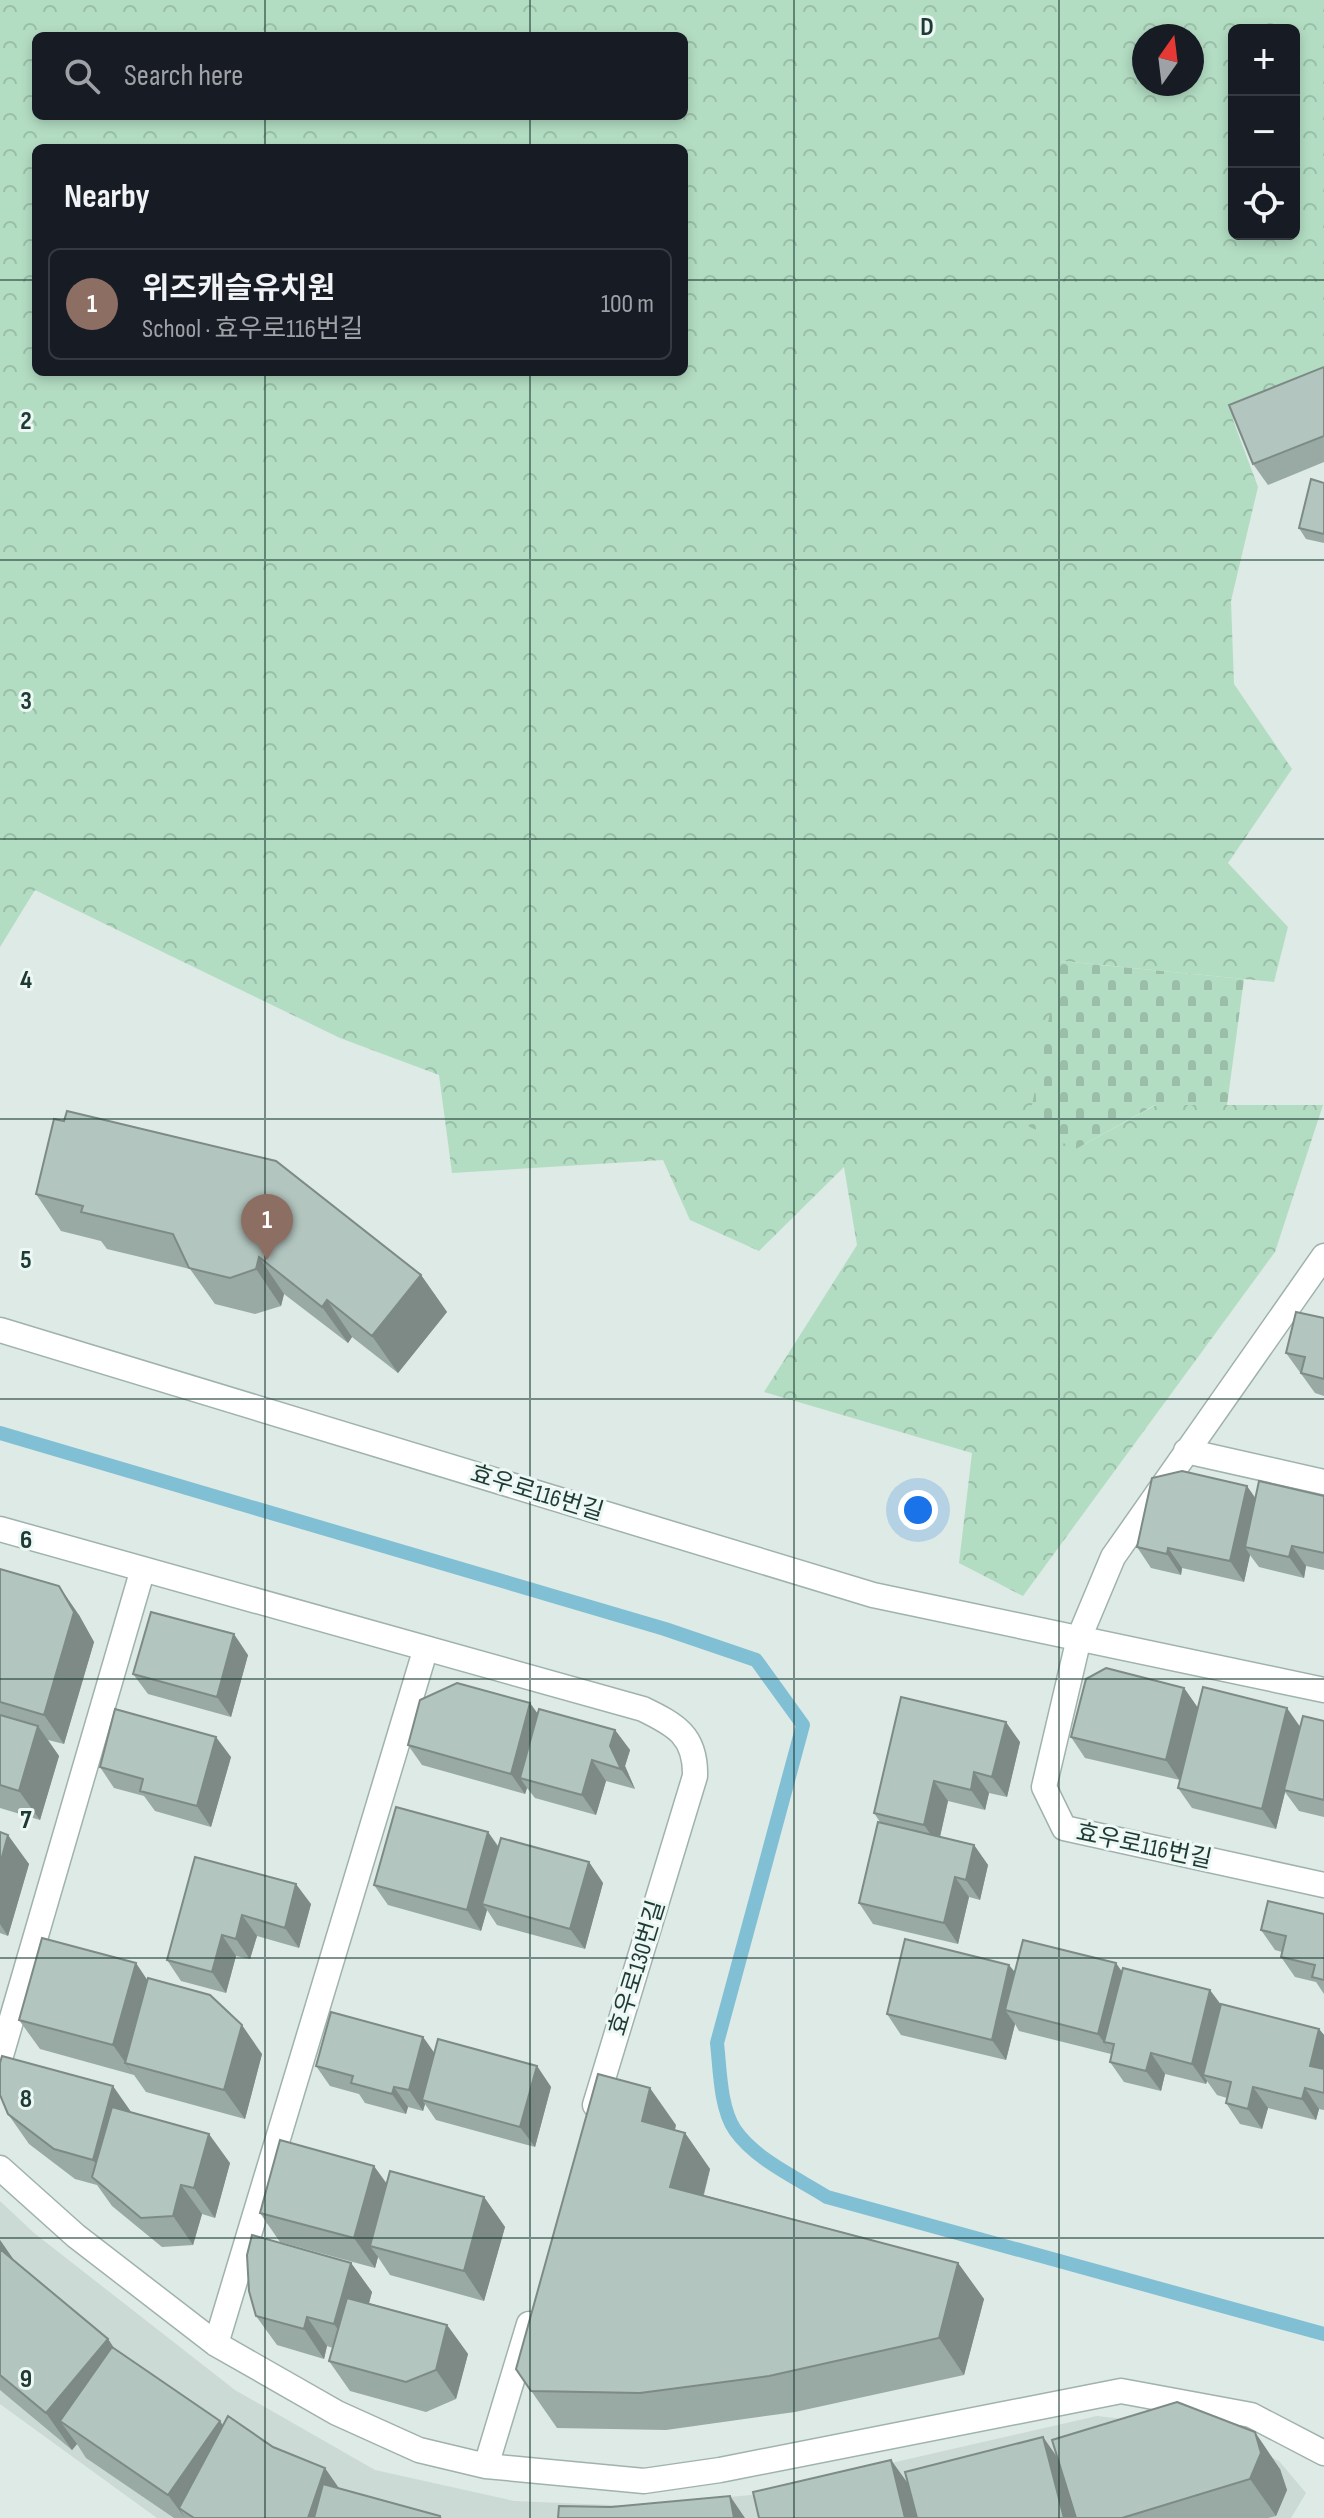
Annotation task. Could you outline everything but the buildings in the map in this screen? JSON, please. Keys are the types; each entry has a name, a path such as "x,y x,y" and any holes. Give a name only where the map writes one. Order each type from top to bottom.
{"street":[{"name":"효우로116번길","path":"1324,1256 1113,1557 1079,1638 1044,1787 1064,1828 1324,1885"},
{"name":"효우로116번길","path":"0,1330 873,1595 1324,1690"},
{"path":"1186,1451 1324,1482"},
{"name":"효우로130번길","path":"0,1529 142,1572 643,1709 676,1725 690,1740 696,1758 695,1776 586,2136"},
{"path":"0,2059 142,1572"},
{"path":"216,2344 425,1651"},
{"path":"0,2168 76,2236 216,2344 337,2413 406,2444 486,2466 644,2481 720,2470 1121,2391 1251,2415 1324,2453"},
{"path":"486,2466 536,2301"}],"shaded area":[{"path":"0,2201 34,2233 235,2390 375,2470 514,2501 635,2506 751,2495 1097,2416 1167,2424 1234,2439 1279,2461 1306,2493 1291,2518 157,2518 0,2404"}],"green space":[{"path":"0,0 1324,0 1324,382 1233,420 1258,487 1231,601 1234,684 1292,769 1228,863 1288,927 1274,982 1061,961 1076,1149 1156,1105 1323,1105 1275,1252 1023,1596 959,1563 972,1453 764,1392 857,1245 844,1167 759,1251 690,1220 663,1160 452,1173 439,1075 340,1038 35,890 0,947"},
{"path":"1060,961 1244,979 1227,1105 1155,1105 1076,1149 1028,1126"}],"waterway":[{"path":"0,1433 665,1629 756,1660 803,1725 717,2043 726,2111 744,2141 778,2168 827,2197 1324,2334"}],"place":[{"name":"위즈캐슬유치원","path":"267,1260"}]}
